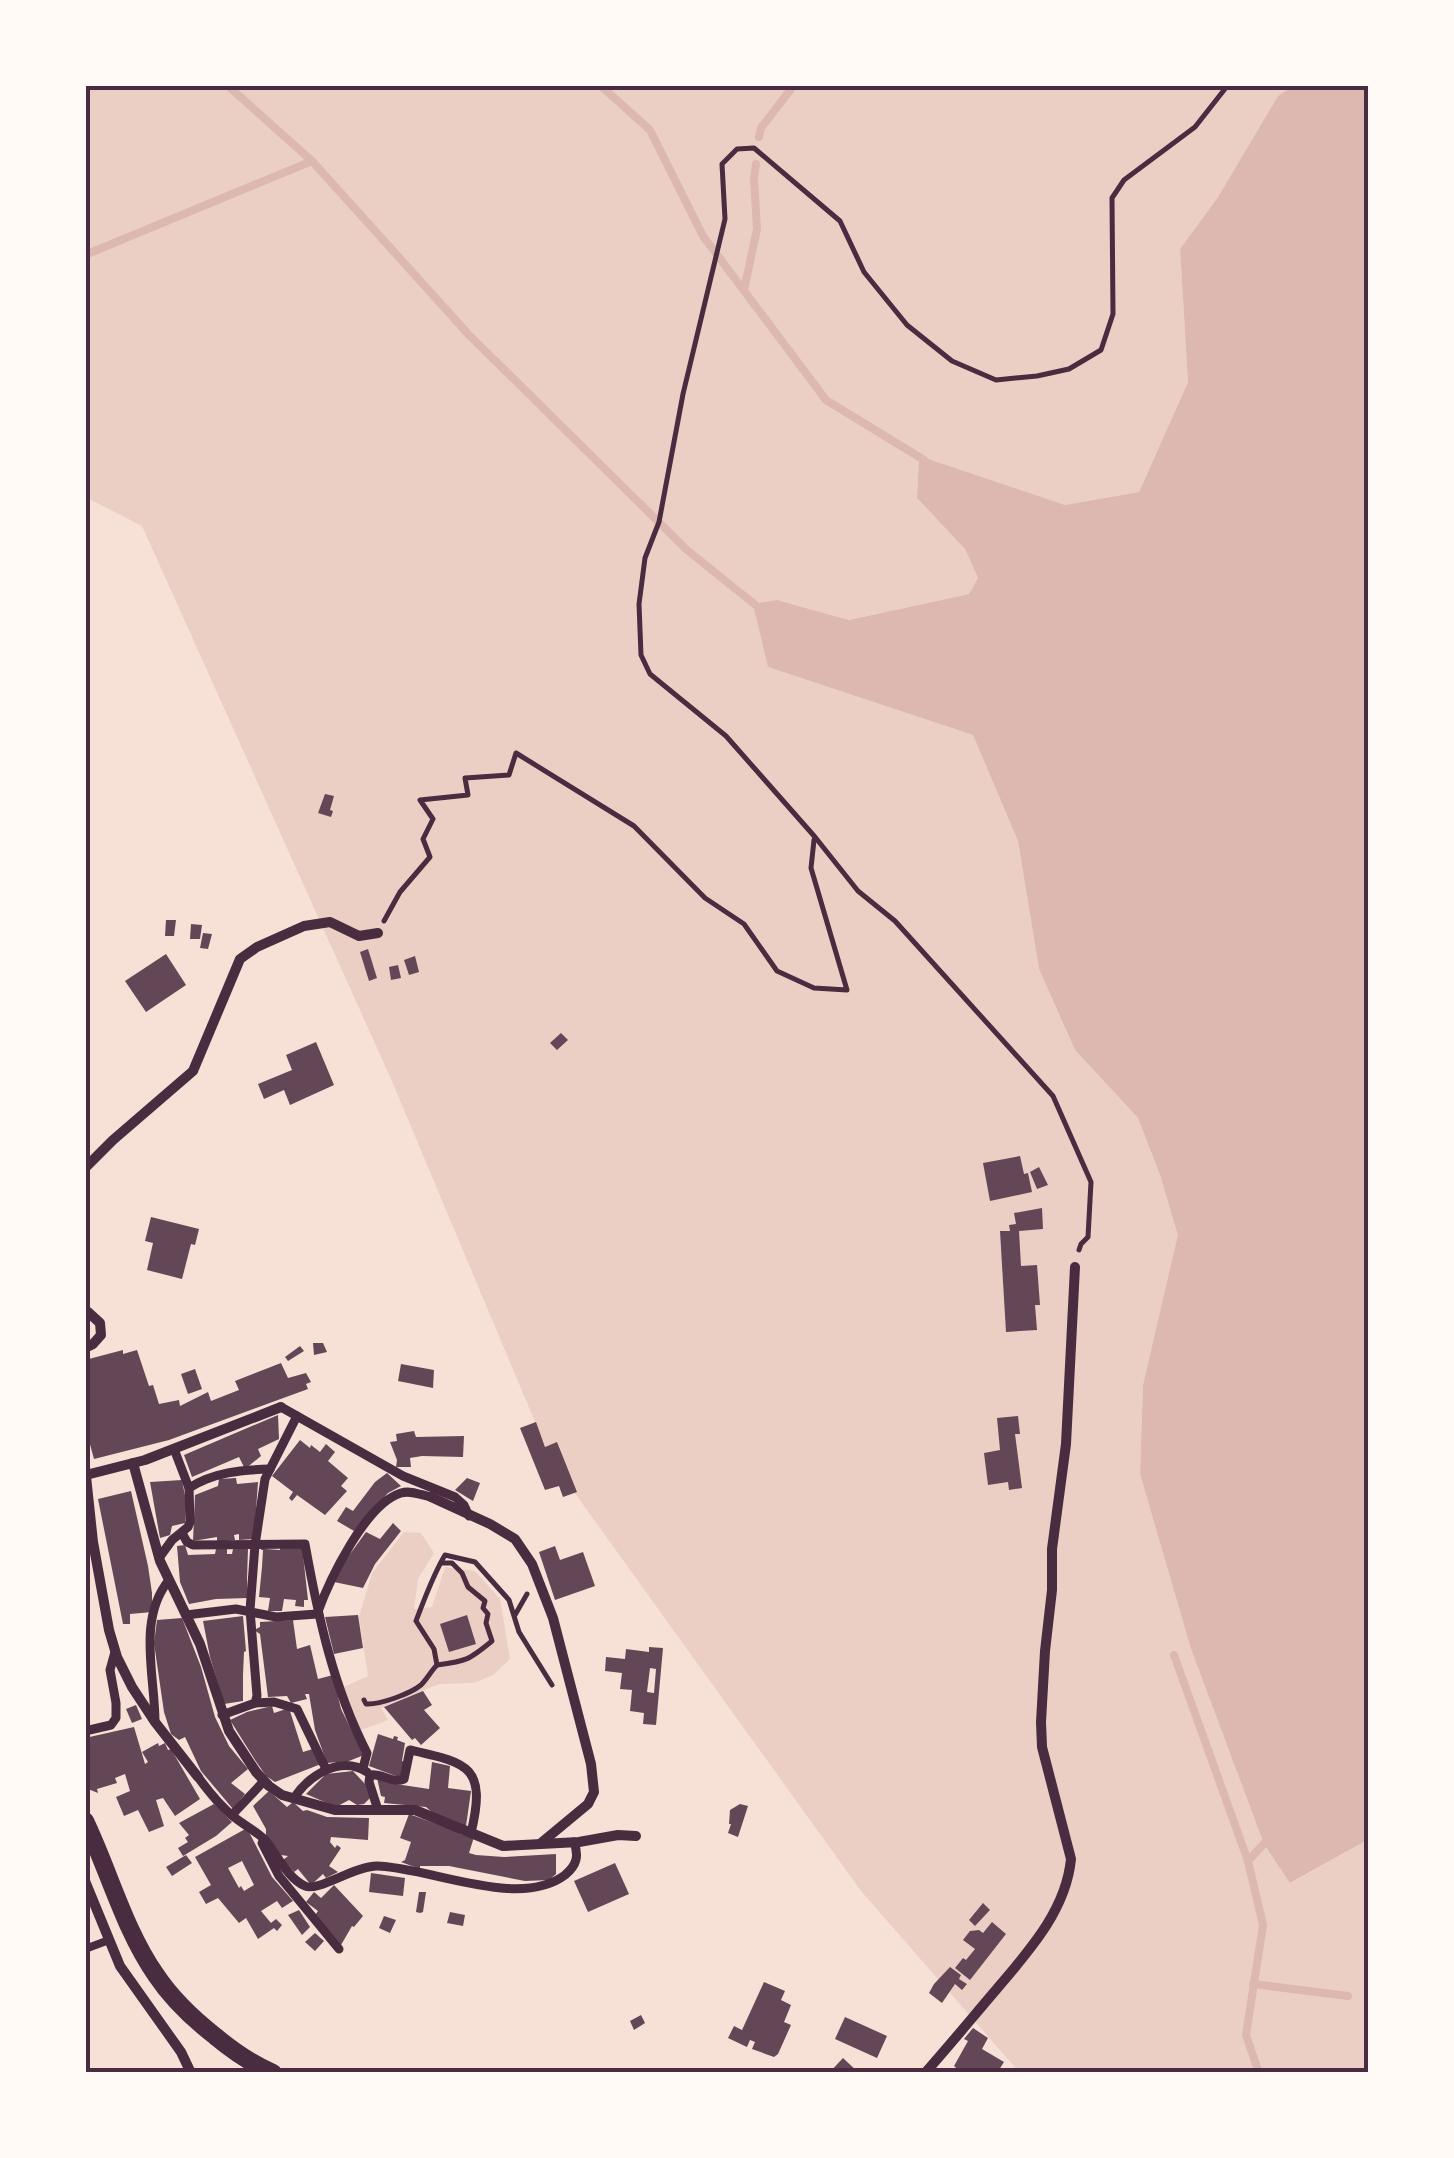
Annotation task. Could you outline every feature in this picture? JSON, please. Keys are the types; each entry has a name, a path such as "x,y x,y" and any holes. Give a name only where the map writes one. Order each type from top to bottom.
{"street":[{"path":"85,1168 193,1072 240,960 257,947 304,926 330,922 359,936 378,933"},
{"path":"925,2073 1038,1938 1070,1875 1071,1859 1042,1747 1041,1722 1052,1549 1066,1444 1075,1266"},
{"path":"85,1313 100,1323 100,1334 85,1348"},
{"path":"86,1475 132,1463 281,1407 403,1476 455,1497 469,1516"},
{"path":"256,1703 250,1610 254,1545 265,1478 297,1416"},
{"path":"159,1558 190,1522 189,1488 174,1448"},
{"path":"132,1463 159,1558 200,1644 222,1715 236,1744 264,1781 282,1794 335,1810 414,1810 502,1846 636,1836"},
{"path":"85,1467 93,1542 109,1630 124,1674 198,1778 232,1815 260,1836 300,1883 311,1888 322,1886 354,1870 377,1866 519,1889 544,1886 561,1878 575,1864 578,1853 574,1842"},
{"path":"189,1488 232,1471 270,1469"},
{"path":"317,1614 344,1552 390,1498 404,1492 431,1497 515,1539 532,1564 563,1651 594,1784 592,1798 540,1844"},
{"path":"182,1533 193,1546 304,1544 317,1614 341,1694 366,1753 369,1782 378,1810"},
{"path":"155,1722 149,1639 157,1602 169,1580"},
{"path":"186,1616 222,1609 250,1610 276,1617 317,1614"},
{"path":"85,1730 110,1725 116,1718 110,1670 116,1652"},
{"path":"222,1715 256,1703 274,1702 298,1709 326,1769"},
{"path":"294,1798 326,1769 352,1766 396,1781 404,1779 410,1750 466,1767 476,1794 471,1833"},
{"path":"232,1815 264,1781"},
{"path":"85,1820 134,1935 156,1976 201,2025 240,2056 274,2073"},
{"path":"260,1836 279,1876 339,1948"},
{"path":"85,1880 120,1966 175,2043 191,2073"}],"lane":[{"path":"85,1950 108,1940"}],"path":[{"path":"1075,1266 1081,1244 1088,1237 1091,1182 1054,1096 895,921 858,892 726,736 650,674 641,655 640,604 646,558 659,522 724,219 722,164 737,150 754,148 840,221 864,272 907,325 952,361 996,380 1038,376 1069,369 1100,350 1113,314 1112,198 1124,180 1196,128 1228,85"},
{"path":"378,933 400,892 430,856 423,839 433,819 420,800 468,795 465,778 509,775 516,753 634,826 705,898 744,924 778,971 814,988 847,990 811,868 814,837"},
{"path":"437,1665 434,1650 416,1622 427,1599 430,1580 445,1556 476,1562 509,1600 519,1632 553,1687"},
{"path":"341,1694 358,1687 366,1704 376,1705 420,1686 437,1665 476,1657 492,1641 484,1601 468,1587 452,1563 440,1563"}],"shaded area":[{"path":"85,85 1295,85 1278,96 1218,197 1180,249 1188,382 1139,492 1065,505 919,457 917,498 965,549 978,578 969,594 849,620 777,600 768,667 973,735 1018,841 1039,969 1075,1050 1138,1118 1179,1235 1143,1385 1140,1474 1191,1649 1264,1844 1291,1883 1369,1839 1369,2073 1020,2073 861,1891 551,1460 391,1079 142,526 85,497"},
{"path":"1295,85 1369,85 1369,1839 1290,1883 1264,1844 1191,1649 1140,1474 1143,1385 1178,1235 1138,1118 1075,1050 1039,969 1018,841 973,735 768,667 753,604 777,600 849,620 969,594 978,578 965,549 917,498 919,456 1065,505 1139,492 1188,382 1180,249 1218,197 1278,96"},
{"path":"404,1532 421,1533 434,1553 418,1579 414,1609 432,1607 445,1567 475,1571 500,1599 510,1659 493,1675 474,1683 439,1684 381,1708 388,1720 361,1730 343,1687 368,1676 359,1617 372,1573"}],"building":[{"path":"325,794 334,796 331,817 318,813"},
{"path":"166,920 176,920 174,936 165,936"},
{"path":"191,924 202,925 200,939 190,939"},
{"path":"203,933 212,934 208,949 200,948"},
{"path":"368,949 377,978 369,981 360,952"},
{"path":"166,954 186,985 146,1012 125,981"},
{"path":"415,956 419,972 409,975 404,960"},
{"path":"398,965 401,978 391,980 389,967"},
{"path":"561,1033 568,1040 557,1050 550,1043"},
{"path":"316,1042 334,1085 290,1105 284,1090 264,1099 258,1084 292,1070 286,1055"},
{"path":"1020,1156 1032,1192 990,1201 983,1163"},
{"path":"1039,1167 1048,1185 1037,1189 1030,1172"},
{"path":"1042,1208 1043,1229 1019,1231 1021,1266 1037,1265 1037,1330 1006,1332 1000,1231 1010,1231 1009,1225 1016,1224 1014,1213"},
{"path":"151,1217 199,1229 182,1279 147,1270 153,1243 145,1241"},
{"path":"313,1343 323,1343 327,1352 314,1355"},
{"path":"300,1346 304,1351 288,1361 285,1357"},
{"path":"123,1350 123,1354 137,1350 159,1404 179,1400 180,1406 208,1392 211,1401 239,1390 235,1381 281,1363 288,1378 306,1373 311,1382 306,1384 308,1389 169,1440 94,1459 85,1426 85,1360"},
{"path":"401,1364 434,1370 433,1388 398,1381"},
{"path":"195,1369 202,1389 188,1394 181,1374"},
{"path":"278,1415 279,1439 258,1449 261,1456 245,1469 239,1457 192,1477 184,1455"},
{"path":"1018,1416 1020,1434 1015,1434 1022,1488 1009,1490 1008,1482 988,1485 984,1453 1000,1450 997,1418"},
{"path":"536,1422 545,1447 557,1442 577,1492 563,1497 559,1486 545,1490 520,1428"},
{"path":"414,1431 416,1437 464,1436 463,1457 422,1456 410,1458 411,1467 396,1467 390,1442 397,1441 396,1434"},
{"path":"300,1440 320,1452 326,1444 335,1452 328,1461 348,1478 341,1486 347,1491 325,1515 297,1495 292,1501 289,1498 293,1492 272,1476"},
{"path":"387,1473 401,1486 388,1493 354,1531 337,1521 346,1507 353,1511"},
{"path":"236,1478 237,1484 258,1482 254,1539 239,1540 239,1534 234,1535 235,1540 217,1542 217,1537 193,1541 195,1495 218,1486 219,1479"},
{"path":"467,1478 480,1483 473,1501 455,1490"},
{"path":"182,1480 185,1523 172,1526 170,1535 160,1538 150,1482"},
{"path":"131,1491 148,1566 152,1612 130,1614 130,1624 123,1624 98,1499"},
{"path":"393,1523 401,1531 375,1564 363,1588 334,1582 366,1532 380,1539"},
{"path":"265,1541 266,1549 302,1546 308,1600 304,1600 304,1607 295,1606 296,1600 284,1599 282,1611 268,1611 270,1598 259,1597 261,1550"},
{"path":"185,1545 188,1555 215,1554 216,1549 227,1549 227,1554 232,1554 233,1549 248,1549 248,1598 189,1604 180,1582 177,1546"},
{"path":"555,1546 560,1560 583,1552 595,1586 555,1600 539,1552"},
{"path":"358,1615 363,1648 334,1654 325,1617"},
{"path":"467,1615 476,1644 449,1652 440,1624"},
{"path":"243,1616 243,1701 224,1704 203,1621"},
{"path":"182,1618 215,1717 229,1746 248,1769 231,1783 245,1794 233,1809 201,1771 185,1737 179,1740 171,1734 164,1712 154,1643 157,1620"},
{"path":"293,1620 297,1649 310,1645 318,1679 333,1675 341,1709 364,1755 327,1763 315,1730 309,1694 305,1694 307,1699 291,1703 287,1696 268,1697 260,1634 254,1630 260,1622"},
{"path":"649,1647 663,1648 656,1725 643,1724 644,1713 630,1711 632,1690 620,1689 622,1673 605,1671 606,1657 625,1659 626,1649 649,1652","holes":["650,1668 656,1669 654,1693 647,1692"]},
{"path":"423,1691 432,1705 424,1710 440,1728 421,1745 384,1707"},
{"path":"136,1705 142,1719 132,1723 126,1709"},
{"path":"272,1706 274,1713 289,1708 303,1752 316,1748 321,1764 275,1782 266,1776 230,1720"},
{"path":"134,1727 145,1764 148,1762 142,1752 165,1743 200,1799 175,1816 163,1798 156,1800 164,1826 149,1832 138,1810 124,1816 116,1797 130,1791 125,1774 115,1778 117,1783 97,1789 98,1793 88,1789 85,1781 85,1738"},
{"path":"378,1734 398,1737 405,1743 401,1778 369,1766"},
{"path":"432,1762 450,1766 448,1788 471,1791 466,1826 426,1807 384,1803 377,1778 429,1789"},
{"path":"353,1771 365,1784 370,1798 364,1804 349,1800 336,1807 306,1794 326,1774"},
{"path":"269,1791 287,1807 293,1802 303,1811 327,1817 369,1818 368,1840 331,1837 335,1848 341,1848 329,1866 338,1872 326,1878 323,1874 311,1885 298,1869 294,1872 283,1860 288,1856 281,1855 266,1836 253,1806"},
{"path":"214,1804 232,1822 183,1856 178,1848 188,1842 185,1838 189,1835 179,1823"},
{"path":"740,1804 748,1806 738,1837 728,1833 730,1810"},
{"path":"409,1814 474,1837 469,1853 476,1855 556,1854 556,1874 549,1880 525,1881 449,1866 420,1869 401,1862 411,1842 400,1838"},
{"path":"247,1828 272,1877 293,1901 282,1908 277,1901 261,1911 271,1923 276,1919 282,1925 277,1931 274,1928 258,1939 246,1918 239,1923 218,1898 206,1904 199,1892 211,1885 195,1857","holes":["242,1861 254,1885 244,1891 239,1888 228,1868"]},
{"path":"186,1855 192,1863 172,1876 166,1867"},
{"path":"615,1863 629,1894 588,1912 574,1881"},
{"path":"371,1873 405,1878 403,1896 369,1892"},
{"path":"334,1885 363,1916 341,1945 315,1915 318,1911 306,1902 314,1892 321,1898"},
{"path":"419,1892 426,1892 420,1913 416,1912"},
{"path":"983,1903 990,1910 975,1926 969,1920"},
{"path":"299,1910 310,1927 302,1935 288,1915"},
{"path":"450,1912 465,1915 463,1926 447,1923"},
{"path":"384,1916 396,1920 390,1933 379,1928"},
{"path":"992,1922 1006,1934 970,1980 955,1968 975,1949 963,1940 970,1931 983,1933"},
{"path":"315,1933 324,1941 315,1951 305,1942"},
{"path":"950,1967 967,1984 962,1990 955,1984 942,2003 929,1993"},
{"path":"764,1982 785,1991 781,2000 791,2005 784,2022 791,2025 774,2057 752,2049 755,2042 750,2040 747,2047 728,2038 734,2026 742,2030"},
{"path":"641,2015 645,2023 634,2030 630,2021"},
{"path":"845,2017 887,2036 877,2058 835,2039"},
{"path":"973,2028 988,2038 982,2049 1004,2062 997,2073 962,2073 954,2066 968,2041 964,2039"},
{"path":"843,2058 859,2073 829,2073"}],"waterway":[{"path":"227,85 312,161 469,335 687,550 758,607"},
{"path":"600,85 650,130 703,236 826,400 924,460"},
{"path":"759,137 761,128 794,85"},
{"path":"85,255 312,161"},
{"path":"744,290 757,229 756,164"},
{"path":"1174,1655 1248,1861"},
{"path":"1259,2073 1246,2035 1263,1925 1248,1861 1270,1837"},
{"path":"1253,1984 1348,1996"}]}
